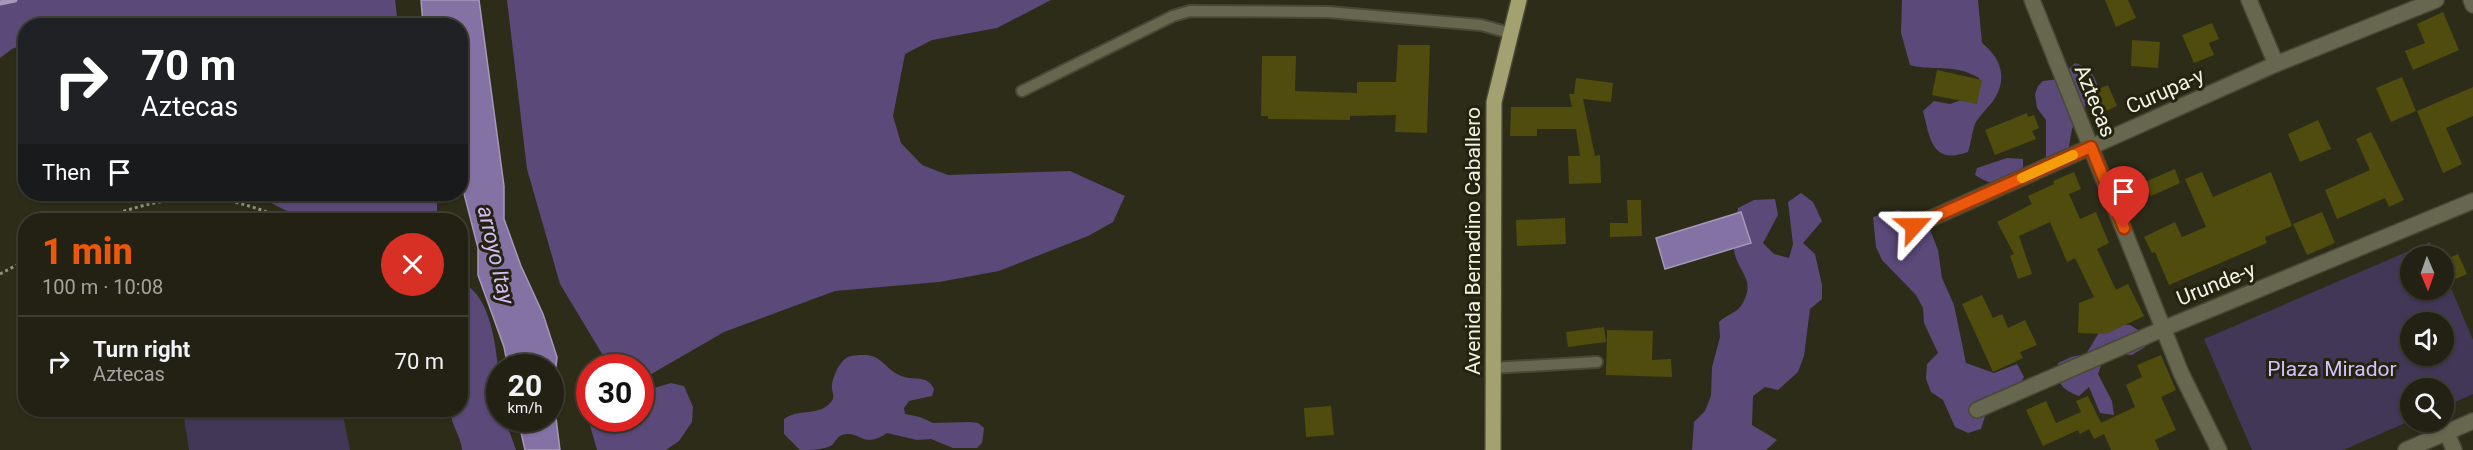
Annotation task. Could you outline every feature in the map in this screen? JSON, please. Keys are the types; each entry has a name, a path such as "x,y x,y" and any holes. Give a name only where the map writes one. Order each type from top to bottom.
{"main road":[{"name":"Avenida Bernadino Caballero","path":"1493,450 1494,102 1519,0"}],"street":[{"name":"Aztecas","path":"2032,0 2165,328 2181,373 2218,450"},
{"path":"2249,0 2276,64"},
{"name":"Curupa-y","path":"1914,226 2276,64 2436,0"},
{"path":"2471,0 2473,5"},
{"name":"Urunde-y","path":"1977,410 2165,328 2473,201"},
{"path":"2406,450 2473,421"},
{"path":"2447,433 2454,450"}],"lane":[{"path":"1022,91 1173,16 1190,11 1328,12 1481,25 1510,33"},
{"path":"1493,368 1596,362"}],"path":[{"path":"120,213 138,206 172,201"},
{"path":"230,201 271,213"},
{"path":"0,274 18,264"}],"green space":[{"name":"Plaza Mirador","path":"2430,242 2432,246 2421,246"},
{"name":"Plaza Mirador","path":"2400,255 2400,300 2454,300 2454,295 2473,340 2473,394 2454,403 2454,378 2400,378 2400,425 2343,450 2252,450 2204,339"},
{"path":"184,417 343,417 350,450 189,450"}],"shaded area":[{"path":"0,0 395,0 397,18 18,18 18,47 0,58"},
{"path":"507,0 1051,0 997,28 932,40 905,54 893,116 901,143 922,165 948,175 1070,171 1125,196 1113,222 1088,236 999,271 939,282 835,291 724,332 654,372 654,354 602,354 560,284 527,169"},
{"path":"1902,0 1978,0 1982,43 1998,63 2001,78 1998,93 1975,124 1968,152 1947,155 1940,152 1931,140 1923,111 1934,101 1950,104 1979,94 1979,78 1953,69 1910,65 1901,33"},
{"path":"2075,63 2091,73 2098,91 2079,113 2072,129 2068,151 2054,158 2046,158 2046,120 2037,108 2035,94 2043,81 2059,79"},
{"path":"2007,158 2023,159 2023,167 2006,181 1990,182 1975,175 1977,168"},
{"path":"1801,193 1813,202 1822,221 1803,243 1815,254 1822,285 1822,299 1810,309 1804,356 1798,372 1778,390 1765,387 1753,396 1752,425 1777,440 1766,450 1692,450 1694,422 1705,411 1711,396 1712,367 1720,337 1719,322 1741,306 1748,289 1734,250 1738,208 1754,200 1775,199 1778,215 1763,243 1774,254 1789,258 1793,244 1788,202"},
{"path":"267,201 437,201 437,213 291,213"},
{"path":"1898,210 1927,222 1938,250 1942,278 1954,305 1966,363 1994,373 2017,364 2024,377 2016,390 1990,401 1981,429 1968,433 1955,427 1943,400 1931,392 1926,379 1927,364 1938,353 1924,323 1923,308 1916,295 1882,260 1876,247 1873,217"},
{"path":"468,287 474,291 483,305 490,323 497,354 486,354 486,432 510,432 516,450 462,450 451,417 468,417"},
{"path":"2115,325 2130,325 2143,333 2145,347 2132,355 2117,354 2103,360 2098,374 2112,401 2114,415 2100,413 2089,387 2079,396 2064,388 2058,376 2058,363 2086,354 2100,331"},
{"path":"866,355 880,360 899,375 923,379 931,384 934,389 932,396 909,401 904,408 905,414 933,423 978,423 984,428 982,443 977,448 953,448 931,439 917,440 887,433 872,440 848,434 840,436 829,447 800,450 784,434 784,419 826,407 833,399 833,381 842,362 850,356"},
{"path":"671,383 684,386 693,407 692,422 679,441 666,450 597,450 592,432 654,432 654,388"}],"water":[{"name":"arroyo Itay","path":"421,0 479,0 504,186 504,219 521,266 543,314 556,354 505,354 478,275 478,248 466,201 468,201 468,18 422,18"},
{"path":"1741,212 1751,243 1665,269 1656,238"},
{"path":"521,432 558,432 560,450 525,450"}],"building":[{"path":"2105,0 2128,0 2136,18 2116,27"},
{"path":"2443,12 2459,50 2413,70 2405,51 2425,43 2417,24"},
{"path":"2212,23 2219,39 2209,43 2214,55 2194,63 2182,35"},
{"path":"2132,40 2160,42 2158,68 2131,66"},
{"path":"1398,45 1430,45 1427,133 1395,132 1396,115 1350,116 1350,120 1268,119 1268,116 1261,116 1262,56 1296,56 1295,91 1357,93 1357,82 1396,82"},
{"path":"1937,70 1982,80 1977,104 1932,95"},
{"path":"2402,77 2416,111 2391,122 2376,88"},
{"path":"1576,78 1613,83 1611,102 1583,99 1595,156 1600,155 1601,183 1569,184 1568,156 1580,156 1576,129 1537,129 1537,136 1510,136 1511,107 1572,107 1569,94 1574,94"},
{"path":"2108,85 2117,106 2097,115 2088,93"},
{"path":"2473,87 2473,116 2446,128 2462,164 2443,173 2417,111"},
{"path":"2027,113 2028,117 2034,115 2039,128 2032,131 2036,139 1995,155 1985,130"},
{"path":"2318,120 2331,149 2300,162 2288,134"},
{"path":"2371,132 2404,200 2389,207 2385,198 2337,219 2325,190 2370,170 2356,139"},
{"path":"2175,169 2180,183 2151,196 2145,182"},
{"path":"2074,172 2081,189 2069,194 2080,219 2096,212 2109,243 2097,249 2116,290 2128,284 2144,316 2106,334 2078,333 2079,303 2094,297 2075,258 2067,262 2050,222 2019,236 2032,274 2018,279 2010,256 2014,254 1997,222 2032,204 2028,196"},
{"path":"2202,172 2213,197 2271,172 2292,226 2265,237 2267,243 2169,285 2155,252 2152,253 2144,237 2175,222 2182,237 2206,227 2185,179"},
{"path":"1627,200 1641,200 1642,236 1610,237 1610,223 1628,223"},
{"path":"2322,212 2335,243 2307,255 2293,224"},
{"path":"1565,218 1566,244 1517,246 1516,220"},
{"path":"2458,254 2467,274 2454,280 2454,256"},
{"path":"1982,295 1993,318 2002,314 2008,328 2025,320 2037,345 2020,352 2023,358 1993,372 1962,304"},
{"path":"1604,327 1606,342 1568,347 1566,332"},
{"path":"1607,330 1653,331 1652,360 1671,359 1672,377 1606,375"},
{"path":"2161,355 2176,390 2161,397 2176,430 2155,440 2159,450 2111,450 2104,434 2094,439 2089,429 2080,434 2078,430 2043,446 2026,410 2046,401 2056,423 2081,412 2076,401 2088,396 2101,423 2135,407 2126,385 2142,377 2137,365"},
{"path":"1331,406 1334,435 1306,437 1304,408"}],"waterway":[{"path":"0,3 15,0"}],"slow traffic":[{"path":"2022,178 2073,155"}],"route":[{"path":"1914,226 2091,147 2124,228"}]}
